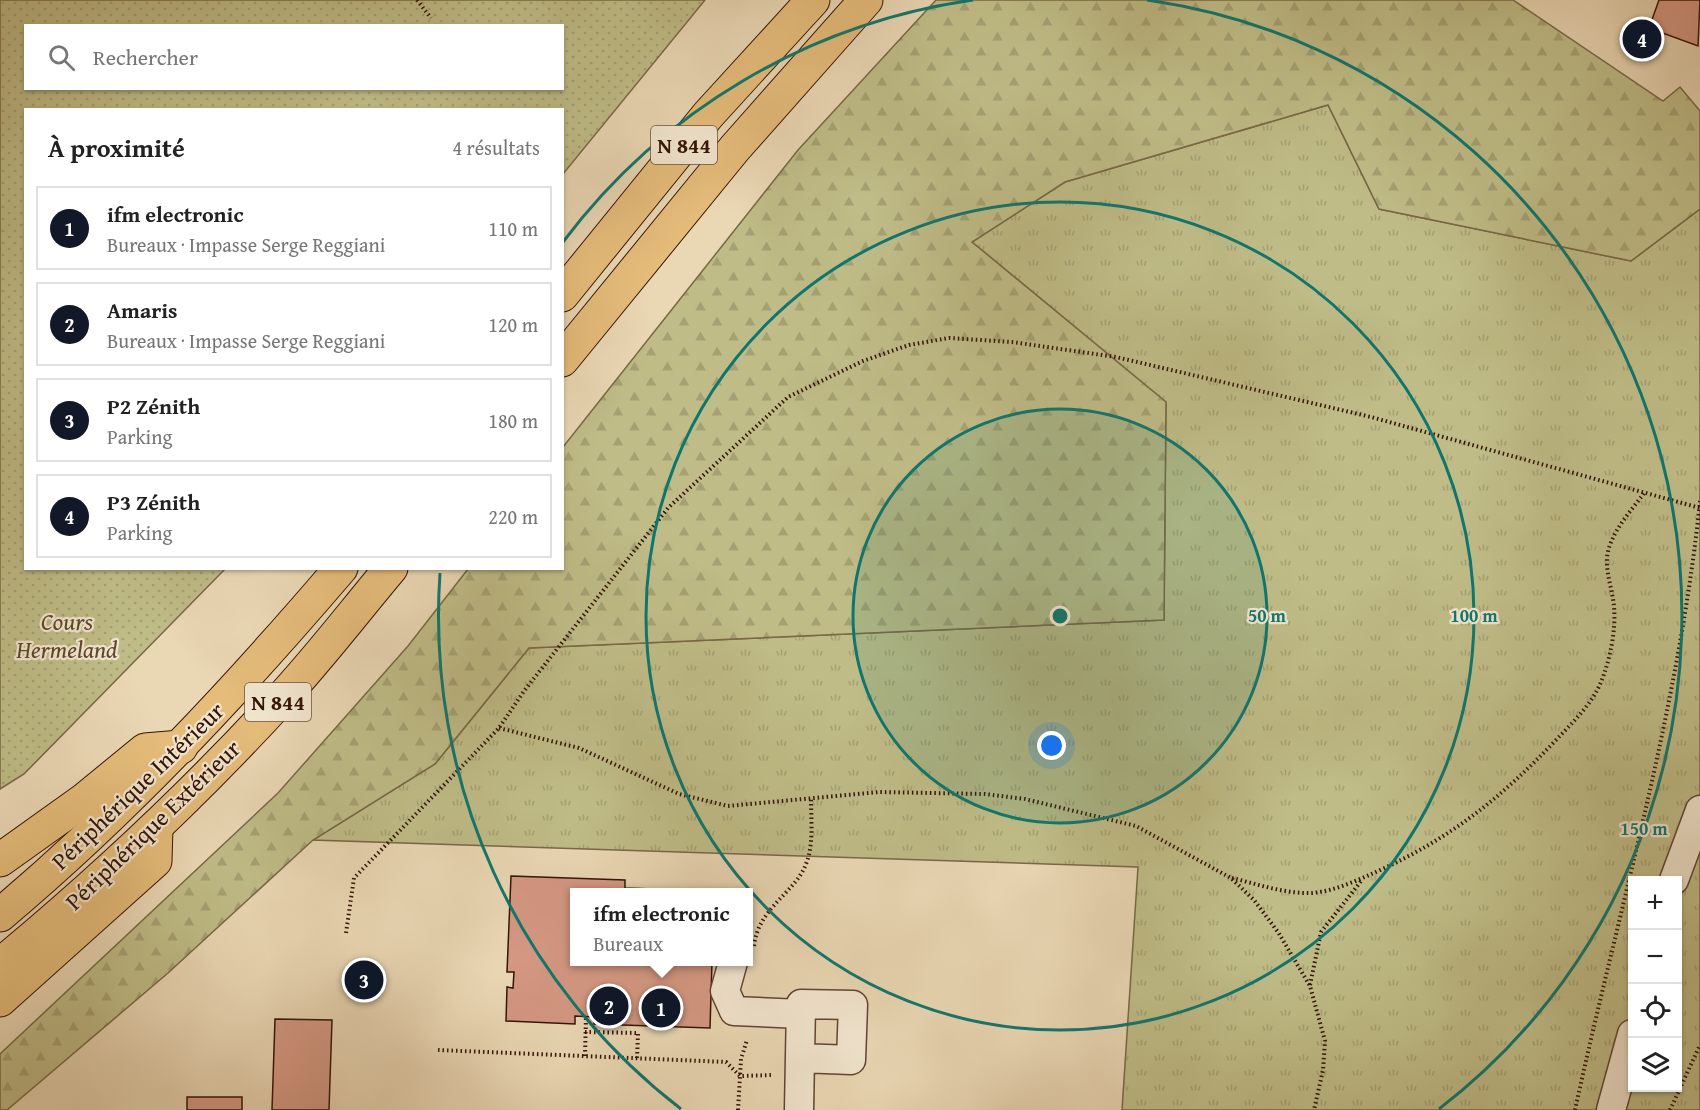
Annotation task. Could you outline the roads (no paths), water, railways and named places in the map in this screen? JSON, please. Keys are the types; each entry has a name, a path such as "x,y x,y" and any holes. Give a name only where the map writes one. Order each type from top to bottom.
{"highway":[{"name":"N 844","path":"564,293 708,115 813,0"},
{"name":"N 844","path":"564,358 735,148 866,0"},
{"name":"Périphérique Intérieur","path":"0,915 42,879 180,747 233,692 338,570"},
{"name":"Périphérique Extérieur","path":"0,965 156,827 281,698 389,570"},
{"path":"0,860 84,800 145,750 180,747"},
{"path":"0,1000 155,861 156,827"}],"street":[{"path":"1675,876 1700,810"},
{"path":"739,966 725,991 734,1011 801,1014"},
{"path":"799,1110 801,1004 853,1005 851,1060 800,1058"},
{"path":"1611,1110 1631,1038"}],"place":[{"name":"P3 Zénith","path":"1642,39"},
{"name":"P2 Zénith","path":"364,980"},
{"name":"Amaris","path":"609,1006"},
{"name":"ifm electronic","path":"661,1008"}],"park label":[{"name":"Cours Hermeland","path":"67,636"}]}
